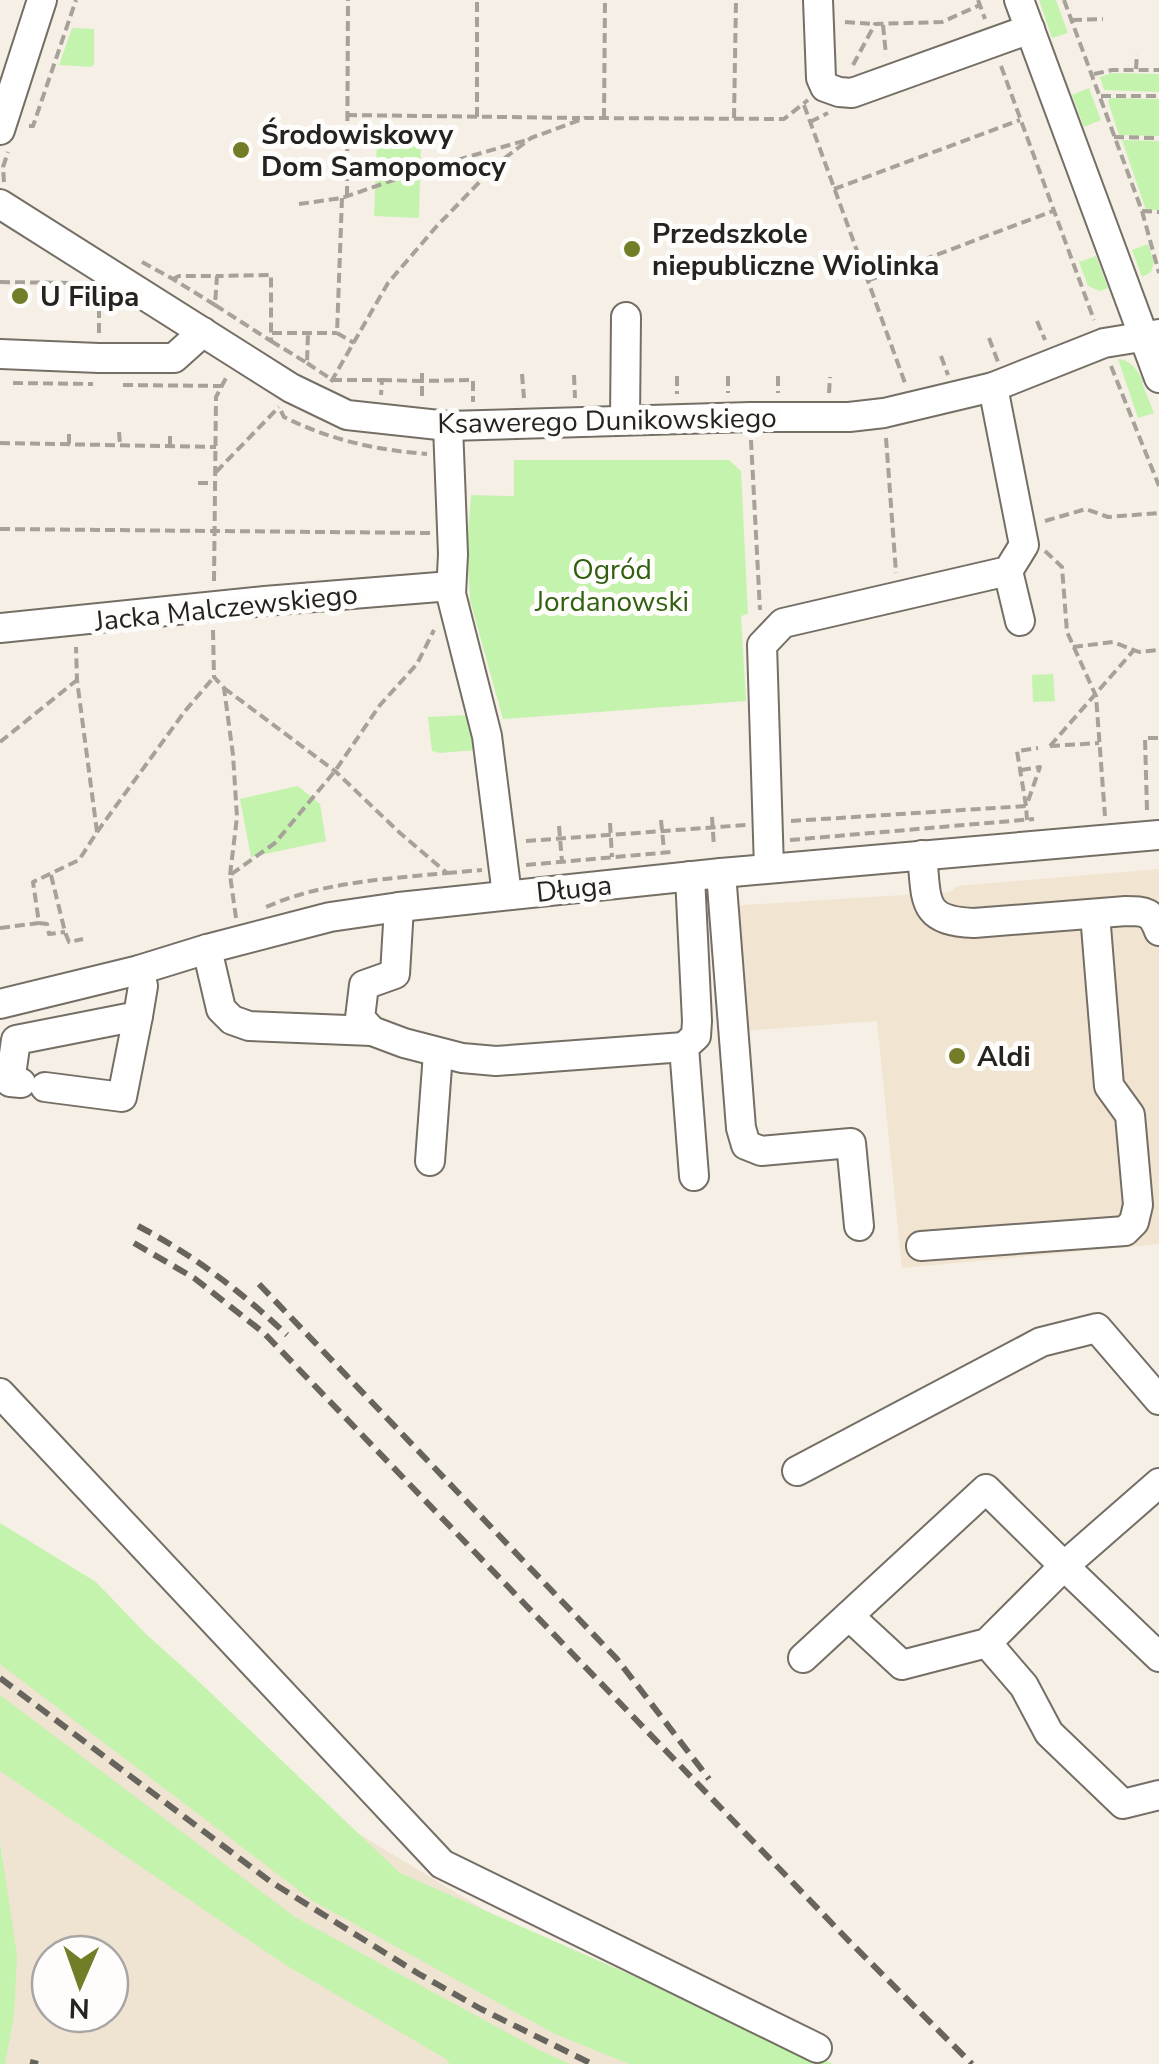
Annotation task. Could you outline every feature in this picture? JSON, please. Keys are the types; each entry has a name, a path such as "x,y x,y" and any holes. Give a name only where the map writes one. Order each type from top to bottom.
{"street":[{"path":"10,132 42,0"},
{"path":"818,0 820,72 814,96 852,93 1030,29"},
{"path":"1020,0 1151,335 1159,378"},
{"name":"Ksawerego Dunikowskiego","path":"8,208 203,332 280,399 325,392 347,416 448,426 849,417 913,406 996,375 1104,343 1151,335"},
{"path":"625,420 626,316"},
{"path":"0,354 174,358 203,332"},
{"path":"996,375 1024,545 1008,571 1020,621"},
{"path":"448,426 451,594 487,736 507,895"},
{"path":"768,868 762,645 782,623 1008,571"},
{"name":"Jacka Malczewskiego","path":"0,628 213,615 451,586"},
{"name":"Długa","path":"0,1004 330,918 399,906 690,876 717,860 768,868 1159,836"},
{"path":"922,855 927,896 935,915"},
{"path":"717,860 740,1128 746,1145 761,1151 851,1143 859,1226"},
{"path":"207,949 221,1009 232,1020 249,1026 372,1032 438,1053 496,1061 684,1047 696,1036 698,1021 690,876"},
{"path":"372,1032 360,1018 364,985 395,974 399,906"},
{"path":"905,920 935,915 950,922 974,924 1126,910 1144,911 1154,919 1159,931"},
{"path":"921,1246 1124,1231 1134,1222 1138,1205 1130,1116 1109,1086 1095,914"},
{"path":"138,1016 16,1040 10,1082 122,1097 138,1016 143,986 139,970"},
{"path":"684,1047 694,1176"},
{"path":"430,1161 438,1053"},
{"path":"797,1471 1041,1342 1097,1328 1159,1400"},
{"path":"0,1392 442,1864 818,2048"},
{"path":"849,1616 902,1666 987,1643 1064,1566 1159,1483"},
{"path":"803,1658 986,1490 1159,1657"},
{"path":"987,1643 1024,1686 1049,1734 1124,1804 1159,1795"}],"path":[{"path":"8,208 24,199 4,182 10,132 33,126 76,0"},
{"path":"337,333 348,115 348,0"},
{"path":"477,0 477,116"},
{"path":"604,118 605,0"},
{"path":"734,118 736,0"},
{"path":"1064,0 1142,211 1159,273"},
{"path":"865,15 865,24"},
{"path":"1072,20 1103,19"},
{"path":"884,24 886,63"},
{"path":"1136,54 1136,70"},
{"path":"1092,74 1159,70"},
{"path":"348,115 784,119 814,96 834,190 913,406"},
{"path":"1101,96 1159,96"},
{"path":"299,204 345,197 585,118"},
{"path":"834,190 1020,120 1159,486"},
{"path":"325,392 388,283 497,164 531,138"},
{"path":"1114,138 1159,138"},
{"path":"868,281 1053,211"},
{"path":"1142,211 1159,212"},
{"path":"142,262 307,363 325,392"},
{"path":"173,278 271,275 270,340"},
{"path":"216,305 217,276"},
{"path":"0,282 79,283"},
{"path":"99,283 99,358"},
{"path":"1037,321 1047,346"},
{"path":"271,333 337,333 354,344"},
{"path":"307,363 308,333"},
{"path":"989,338 996,375"},
{"path":"941,356 949,378"},
{"path":"422,373 422,403"},
{"path":"472,373 473,404"},
{"path":"522,374 524,403"},
{"path":"574,375 575,402"},
{"path":"225,379 216,397 214,676 224,688 335,771 446,873 363,882 290,896"},
{"path":"325,392 382,380 473,380"},
{"path":"382,380 381,397 392,399"},
{"path":"325,392 348,388"},
{"path":"280,399 284,417 332,438 431,454"},
{"path":"216,472 280,399"},
{"path":"884,413 896,577"},
{"path":"750,417 760,594"},
{"path":"69,431 69,444"},
{"path":"119,432 120,445"},
{"path":"170,432 170,446"},
{"path":"0,443 216,446"},
{"path":"198,483 216,482"},
{"path":"1021,527 1086,509 1108,517 1159,513"},
{"path":"1021,527 1062,567 1066,632 1096,696 1103,816 1118,815"},
{"path":"0,528 442,533"},
{"path":"230,875 275,843 335,771 380,705 417,664 434,630"},
{"path":"1073,646 1113,642 1139,652 1159,650"},
{"path":"1099,743 1050,746 1134,650"},
{"path":"77,667 96,832"},
{"path":"38,923 32,882 78,860 214,676"},
{"path":"0,742 77,680"},
{"path":"224,688 238,818 230,875 236,920"},
{"path":"1159,738 1145,738 1147,812 1159,810"},
{"path":"1027,820 1017,751 1038,748"},
{"path":"1020,770 1040,767 1026,806"},
{"path":"500,843 1026,806"},
{"path":"977,809 978,824"},
{"path":"712,817 717,860"},
{"path":"661,820 664,852"},
{"path":"610,823 612,857"},
{"path":"559,826 562,862"},
{"path":"51,875 64,932 70,942 82,939"},
{"path":"0,928 38,923 48,924 49,934 64,932"}],"shaded area":[{"path":"1159,869 1159,1244 902,1268 877,1021 740,1031 730,906 950,892 957,886"},
{"path":"0,1651 248,1767 581,1968 823,2064 5,2064 14,2017 3,1857"}],"green space":[{"path":"1039,0 1056,0 1068,33 1052,38"},
{"path":"72,28 94,29 91,67 59,65"},
{"path":"1112,73 1159,74 1159,92 1104,90 1100,77"},
{"path":"1089,88 1101,120 1084,127 1072,95"},
{"path":"1110,98 1159,99 1159,136 1119,135"},
{"path":"1122,140 1159,141 1159,210 1146,210"},
{"path":"377,141 421,142 419,218 374,216"},
{"path":"1148,244 1154,262 1151,272 1142,277 1132,250"},
{"path":"1096,256 1108,288 1100,291 1088,286 1079,262"},
{"path":"1118,359 1138,373 1154,413 1138,418"},
{"name":"Ogród Jordanowski","path":"514,460 729,460 741,471 748,614 741,616 746,701 503,719 470,600 467,547 471,495 514,496"},
{"path":"1053,674 1055,701 1033,702 1032,675"},
{"path":"468,715 477,750 432,751 428,717"},
{"path":"298,786 320,804 326,841 251,857 240,799"},
{"path":"0,1523 96,1582 400,1873 833,2064 629,2064 555,2034 313,1901 0,1664"},
{"path":"0,1695 295,1917 570,2064 450,2064 284,1964 0,1771"},
{"path":"0,1841 17,1956 14,2017 5,2064 0,2064"}],"railway":[{"path":"138,1226 216,1275 287,1335"},
{"path":"134,1243 194,1278 264,1333 972,2064"},
{"path":"259,1284 617,1659 709,1779"},
{"path":"0,1678 271,1882 419,1974 592,2064"},
{"path":"30,2062 38,2064"}],"place":[{"name":"Środowiskowy Dom Samopomocy","path":"241,150"},
{"name":"Przedszkole niepubliczne Wiolinka","path":"632,249"},
{"name":"U Filipa","path":"20,296"},
{"name":"Aldi","path":"957,1056"}]}
